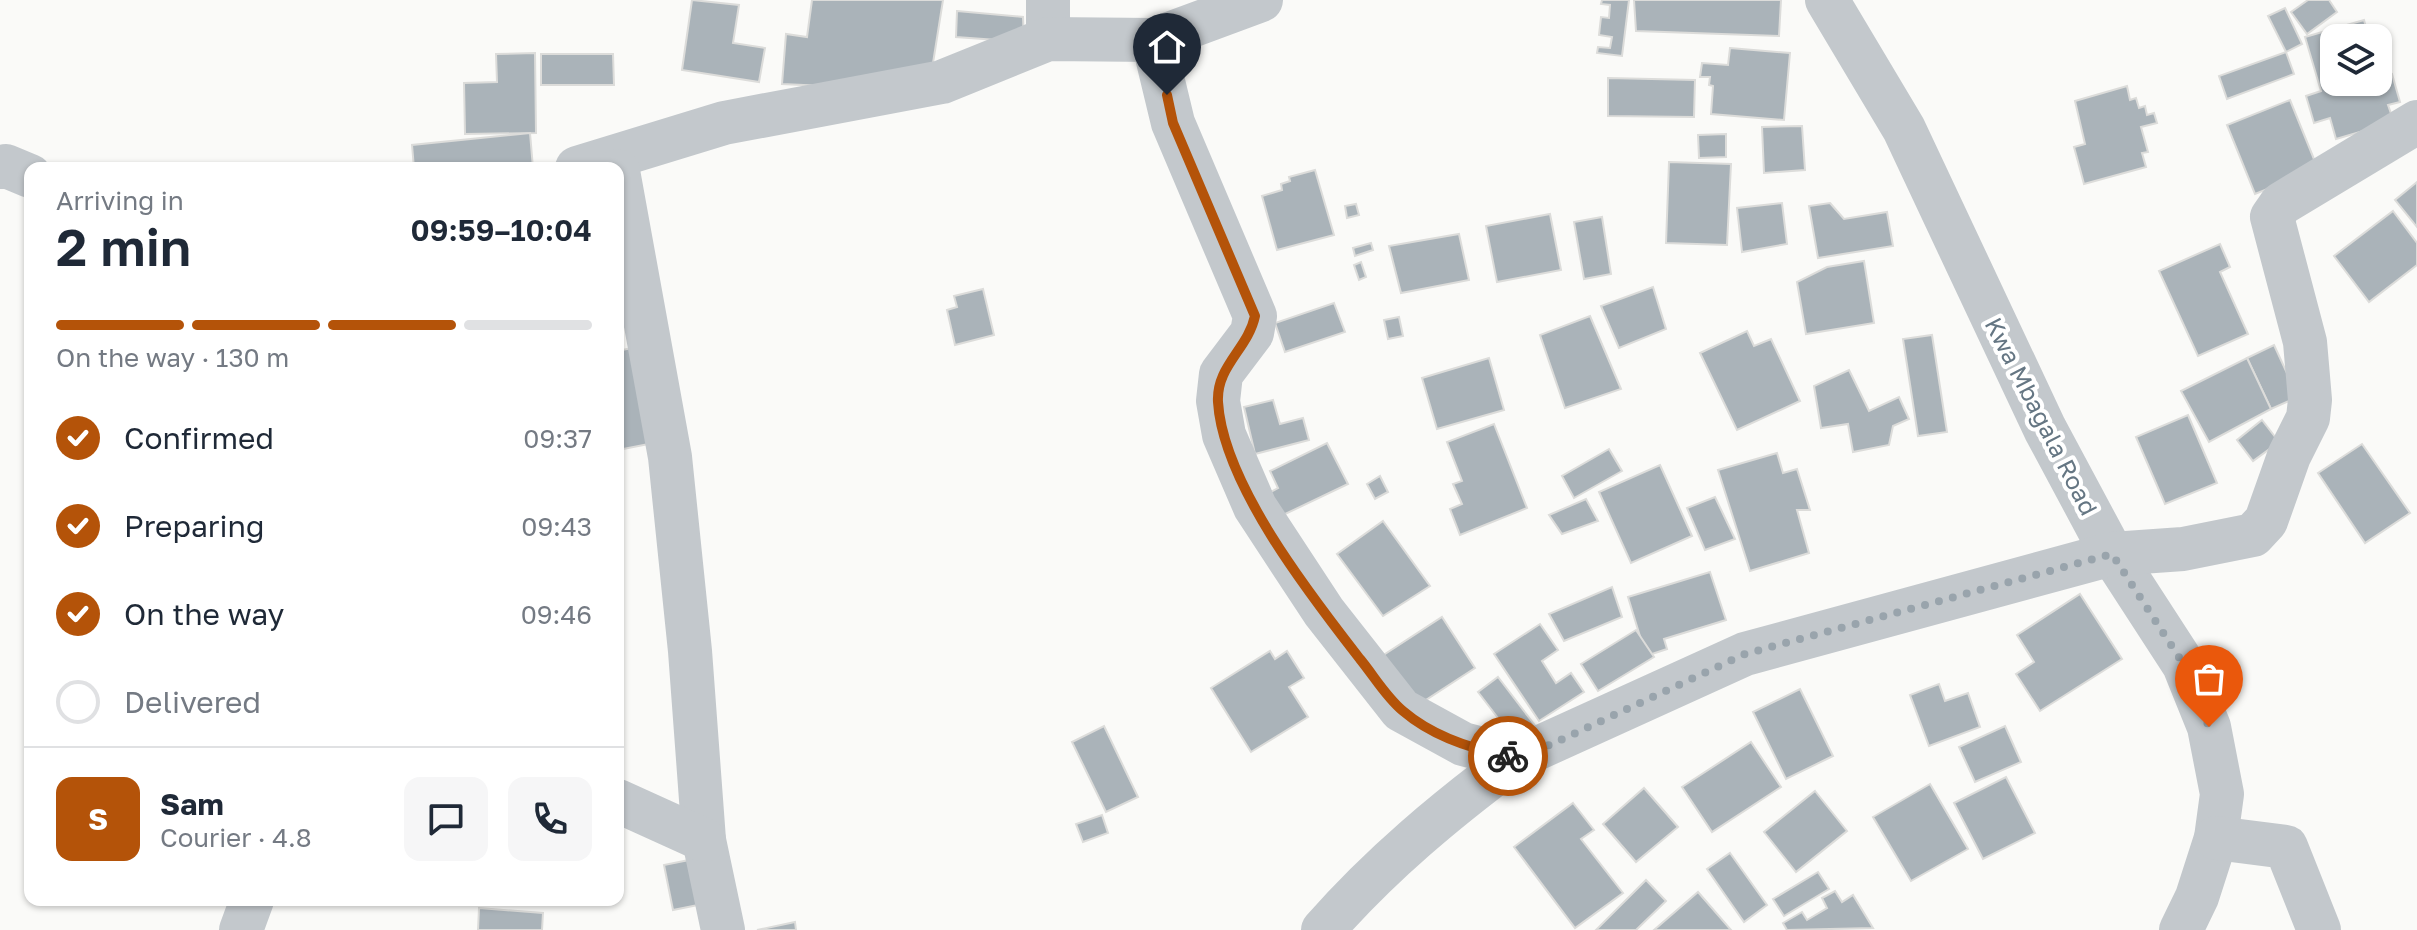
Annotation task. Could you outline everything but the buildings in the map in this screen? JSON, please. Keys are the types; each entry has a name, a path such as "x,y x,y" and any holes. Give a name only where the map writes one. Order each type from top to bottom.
{"street":[{"path":"618,162 724,123 942,82 1048,20 1153,40 1261,0"},
{"name":"Kwa Mbagala Road","path":"1827,0 1904,129 2045,429 2112,554 2184,665 2209,727 2222,794 2216,838 2197,897 2181,930"},
{"path":"1153,40 1173,123 1255,316 1252,333 1221,374 1218,401 1224,435 1255,507 1324,612 1401,710 1463,744 1516,758"},
{"path":"1323,930 1401,849 1516,758 1745,654 2112,554 2236,541 2253,535 2266,521 2289,456 2308,418 2310,400 2305,342 2272,217 2281,204 2307,186 2381,146 2417,122"},
{"path":"0,167 6,166 24,174"},
{"path":"624,245 670,457 704,840 723,930"},
{"path":"624,804 704,840"},
{"path":"2216,838 2286,847 2319,930"},
{"path":"241,930 250,906"}],"way so far":[{"path":"1508,756 1516,758 1585,730 1745,654 2112,554 2184,665 2209,727"}],"route":[{"path":"1167,95 1173,123 1255,316 1252,333 1221,374 1218,401 1224,435 1255,507 1324,612 1401,710 1463,744 1508,756"}]}
